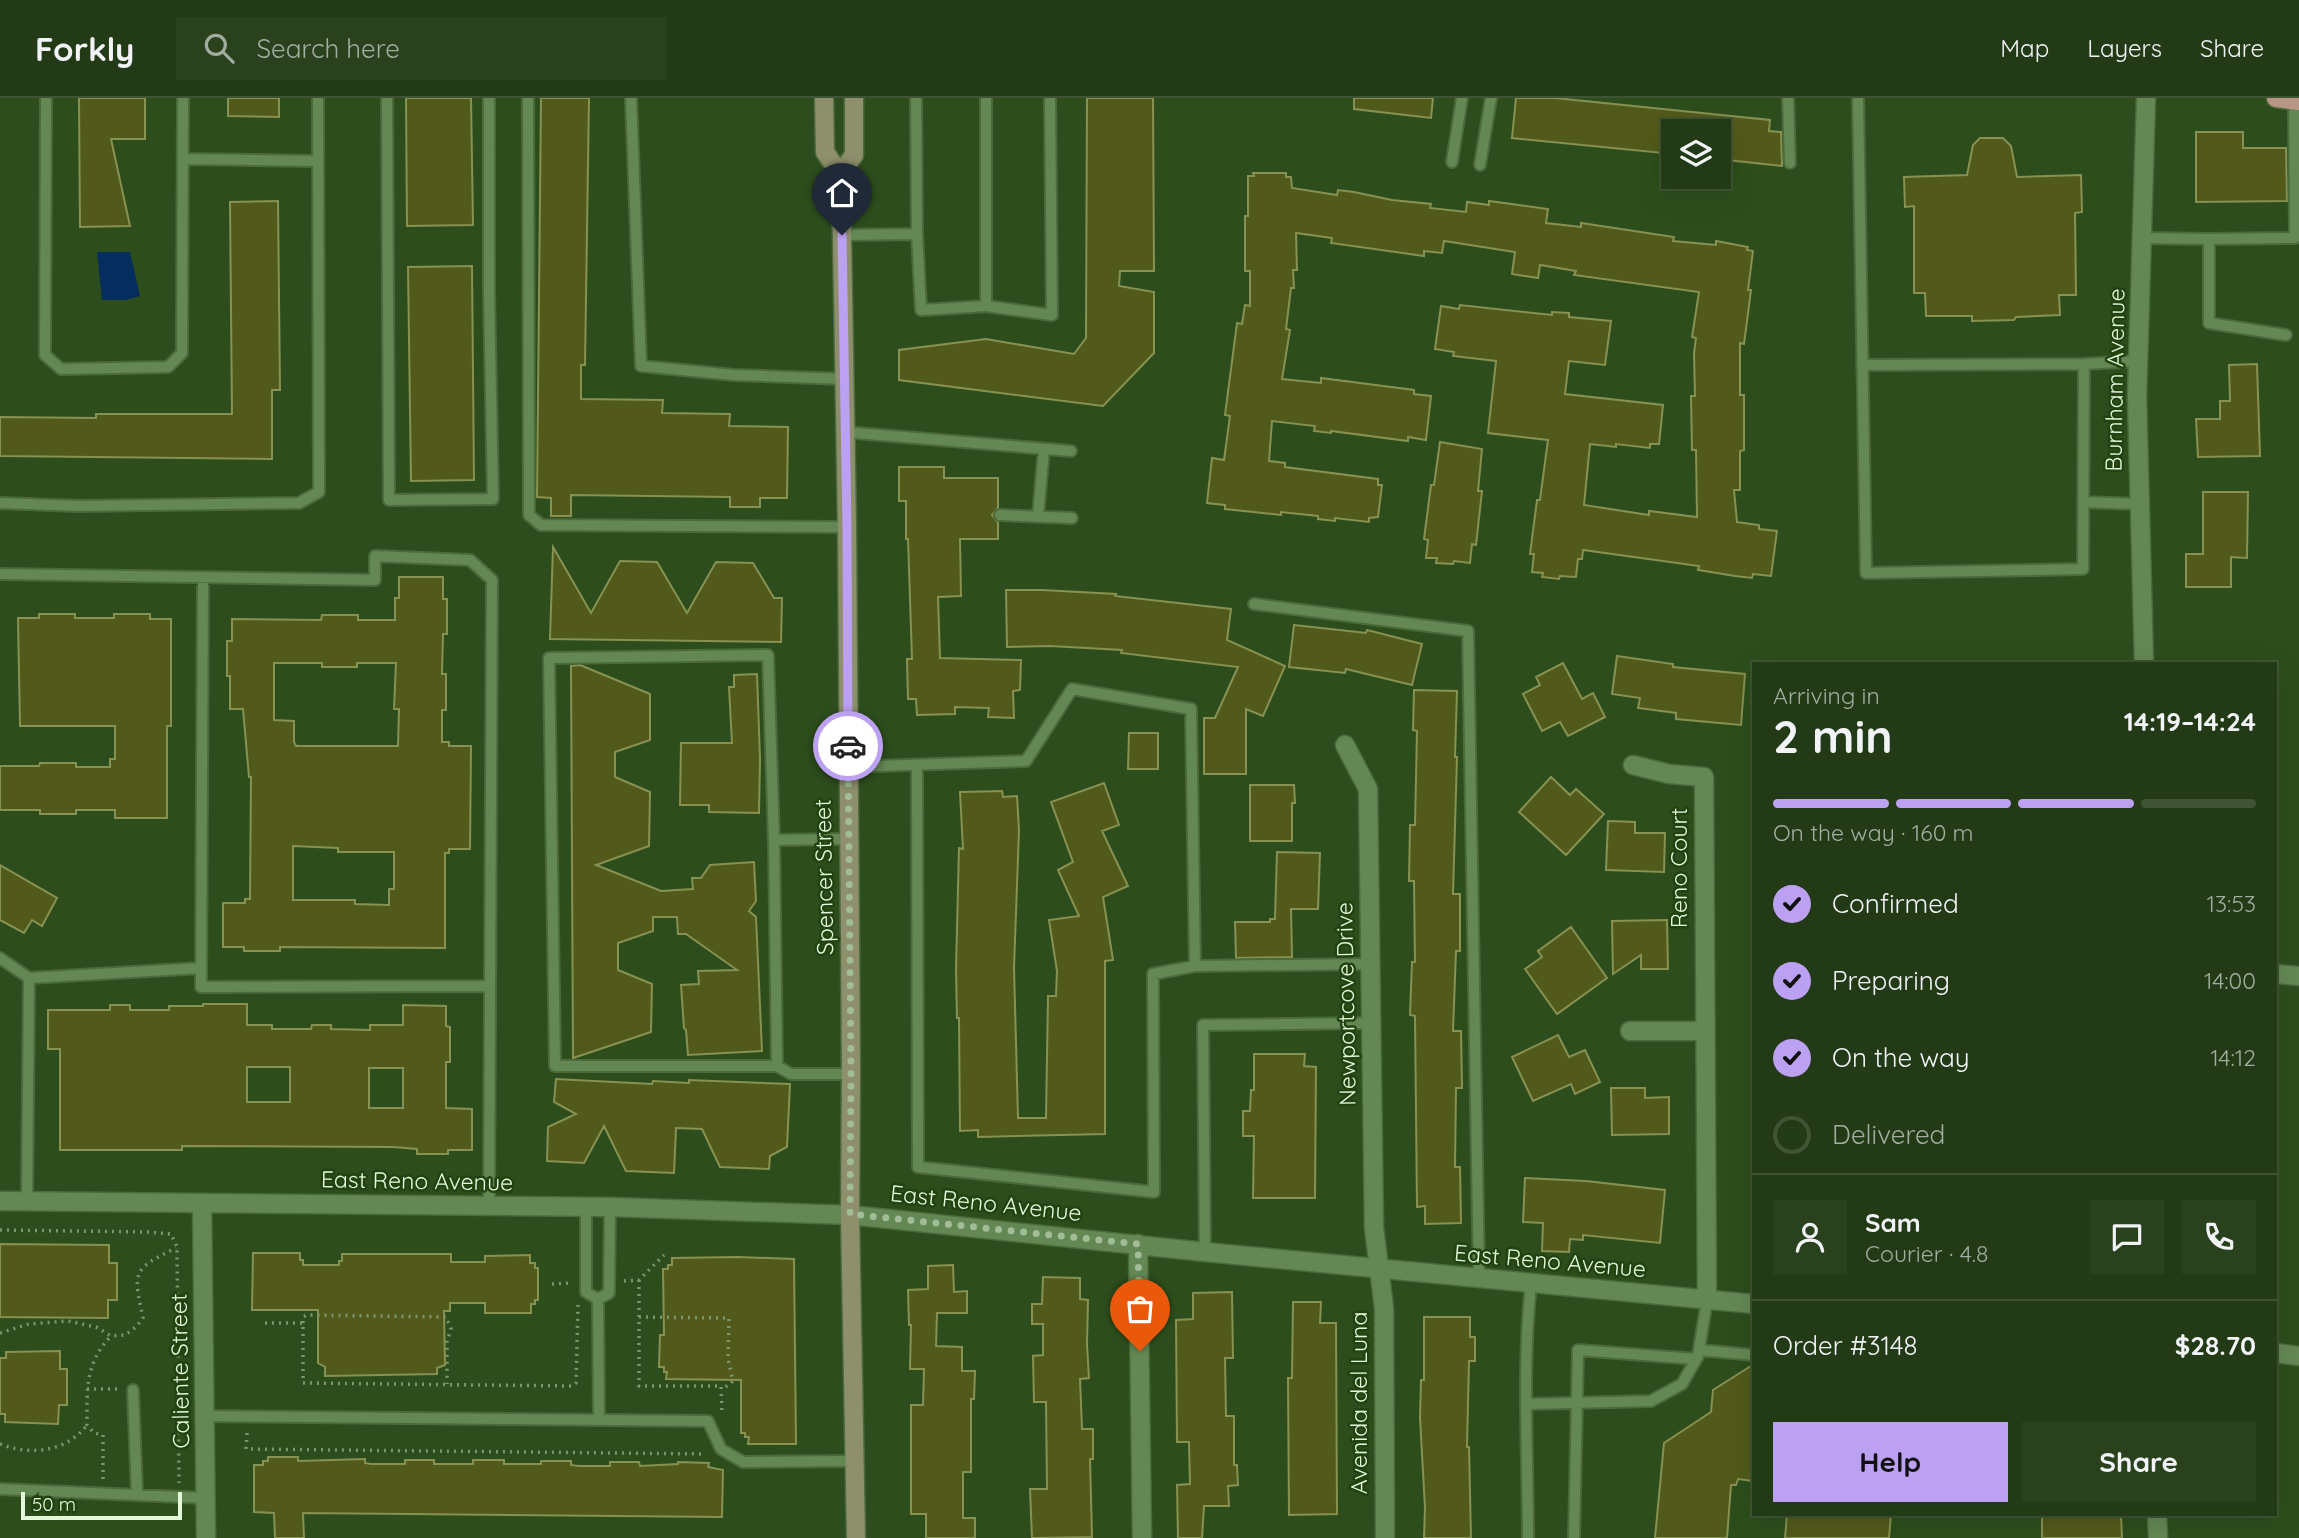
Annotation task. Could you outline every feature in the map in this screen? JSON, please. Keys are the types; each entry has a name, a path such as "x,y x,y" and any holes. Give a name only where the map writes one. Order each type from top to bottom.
{"street":[{"name":"Spencer Street","path":"824,98 825,152 840,174 842,235 847,527 850,1214 856,1538"},
{"name":"Spencer Street","path":"840,174 854,155 854,98"},
{"name":"Burnham Avenue","path":"2144,662 2138,504 2138,362 2146,98"},
{"name":"Newportcove Drive","path":"1345,745 1368,789 1374,1228 1379,1269"},
{"name":"Reno Court","path":"1633,765 1669,774 1704,777 1707,1300"},
{"path":"2277,974 2299,976"},
{"path":"1630,1031 1705,1031"},
{"name":"East Reno Avenue","path":"0,1201 610,1207 850,1214 1205,1252 1752,1304"},
{"name":"Caliente Street","path":"202,1203 206,1538"},
{"path":"1138,1244 1142,1538"},
{"name":"Avenida del Luna","path":"1379,1269 1384,1308 1384,1538"},
{"path":"2277,1353 2299,1356"},
{"path":"2157,1516 2158,1538"}],"lane":[{"path":"46,98 45,355 61,369 168,367 182,353 183,98"},
{"path":"0,503 79,506 299,503 319,492 318,98"},
{"path":"387,98 389,500 493,499 489,98"},
{"path":"528,98 529,515 541,525 847,527"},
{"path":"631,98 641,366 734,375 844,379"},
{"path":"916,98 917,234 921,310 986,306 1052,315 1050,98"},
{"path":"986,98 986,306"},
{"path":"1452,162 1462,98"},
{"path":"1480,165 1491,98"},
{"path":"1788,98 1790,163"},
{"path":"1858,98 1866,573 2083,569 2084,364"},
{"path":"2143,238 2295,238 2290,100"},
{"path":"183,159 317,161"},
{"path":"842,235 917,234"},
{"path":"2209,239 2209,323 2286,335"},
{"path":"1862,365 2138,362"},
{"path":"844,432 1071,451"},
{"path":"1038,516 1044,449"},
{"path":"2084,502 2138,504"},
{"path":"1000,514 1072,518"},
{"path":"0,574 375,580 375,556 470,560 492,580 489,1206"},
{"path":"203,577 201,987 489,986"},
{"path":"1254,604 1468,631 1479,1278"},
{"path":"777,1066 768,655 549,658 555,1066 777,1066 791,1074 851,1074"},
{"path":"848,767 1026,761 1072,689 1191,709 1195,966"},
{"path":"917,765 918,1167 1154,1192 1153,974 1195,966 1370,964"},
{"path":"774,840 848,839"},
{"path":"0,958 29,978 201,968"},
{"path":"27,1202 29,978"},
{"path":"1205,1252 1203,1025 1371,1023"},
{"path":"586,1207 586,1292 598,1299"},
{"path":"598,1299 608,1293 610,1207"},
{"path":"1528,1538 1531,1284"},
{"path":"598,1299 599,1420"},
{"path":"1528,1404 1651,1401 1682,1384 1697,1355 1707,1300"},
{"path":"1574,1538 1578,1350 1752,1355"},
{"path":"133,1390 137,1494"},
{"path":"205,1416 708,1421 721,1449 743,1462 855,1461"},
{"path":"0,1489 205,1498"}],"path":[{"path":"0,1230 171,1234 177,1247 179,1496"},
{"path":"0,1333 29,1324 68,1321 96,1327 110,1336 125,1335 143,1318 135,1283 140,1271 154,1258 177,1247"},
{"path":"609,1281 639,1280 664,1255"},
{"path":"639,1280 639,1386 721,1386 722,1424"},
{"path":"552,1284 579,1283"},
{"path":"447,1384 447,1341 451,1329 446,1317 303,1317 303,1383 572,1386 576,1383 578,1296"},
{"path":"639,1317 729,1318 728,1359 733,1381 722,1390"},
{"path":"265,1323 303,1323"},
{"path":"0,1444 16,1449 47,1449 66,1444 78,1436 87,1425 87,1380 95,1356 110,1336"},
{"path":"87,1389 133,1390"},
{"path":"243,1416 246,1449 712,1454 721,1449"},
{"path":"87,1425 94,1433 103,1435 103,1492"}],"water":[{"path":"97,252 130,252 140,296 126,300 102,300"}],"building":[{"path":"79,98 145,98 145,139 111,139 130,226 80,227"},
{"path":"228,98 279,98 279,117 228,116"},
{"path":"406,98 471,98 473,225 407,226"},
{"path":"541,98 589,98 585,365 581,365 581,399 663,400 662,413 730,414 729,426 788,427 787,498 760,498 760,507 730,507 730,497 571,495 571,516 551,516 551,498 537,497"},
{"path":"1087,98 1153,98 1154,271 1120,271 1119,286 1154,292 1154,353 1103,406 899,380 899,350 986,339 1074,354 1086,338"},
{"path":"1354,98 1433,98 1431,118 1354,109"},
{"path":"1516,98 1555,98 1770,120 1769,131 1781,132 1782,166 1731,160 1731,119 1661,119 1661,153 1512,138"},
{"path":"2196,132 2243,132 2243,148 2286,148 2287,201 2196,202"},
{"path":"1980,138 2003,138 2011,146 2017,177 2081,175 2082,212 2075,213 2076,295 2059,295 2060,315 1972,321 1972,316 1926,316 1925,293 1914,293 1914,206 1905,207 1904,177 1967,175 1973,145"},
{"path":"1253,173 1286,173 1286,177 1291,177 1292,188 1337,195 1338,190 1354,192 1431,204 1430,208 1466,212 1467,202 1489,205 1489,201 1548,209 1546,223 1581,227 1581,223 1674,237 1673,241 1716,245 1716,241 1748,247 1747,250 1753,251 1748,290 1751,290 1744,344 1740,343 1744,450 1740,451 1740,490 1734,490 1737,522 1777,531 1771,576 1735,576 1698,570 1699,566 1583,550 1582,559 1578,559 1576,577 1560,576 1559,579 1542,577 1543,573 1532,572 1534,554 1530,554 1548,440 1488,433 1496,361 1453,356 1454,352 1435,349 1441,306 1459,309 1460,305 1552,315 1552,312 1569,313 1569,317 1611,321 1605,365 1569,361 1565,394 1663,405 1659,444 1650,444 1650,448 1590,444 1584,505 1649,515 1649,511 1697,517 1696,450 1692,450 1691,396 1695,396 1696,338 1692,337 1699,292 1574,275 1576,271 1540,265 1538,278 1512,274 1515,252 1444,241 1442,253 1424,251 1424,256 1331,243 1332,238 1296,233 1297,270 1293,270 1294,288 1291,288 1286,329 1290,330 1282,379 1321,383 1321,378 1414,390 1414,394 1431,396 1426,440 1408,437 1408,441 1314,431 1315,426 1272,421 1269,461 1285,463 1285,467 1378,479 1378,485 1382,485 1378,517 1369,518 1369,522 1335,518 1335,521 1318,519 1318,516 1225,509 1225,505 1207,503 1212,458 1224,460 1230,416 1225,415 1237,323 1242,324 1245,305 1250,306 1250,271 1245,271 1245,216 1248,216 1248,176 1254,176"},
{"path":"278,201 280,390 272,390 272,459 0,456 0,417 96,418 96,414 232,414 230,202"},
{"path":"472,266 474,480 411,481 408,267"},
{"path":"2257,364 2260,456 2198,457 2196,419 2220,419 2220,401 2230,401 2229,365"},
{"path":"1440,442 1482,449 1478,491 1482,491 1476,545 1472,544 1470,563 1436,563 1437,558 1426,558 1428,540 1424,539"},
{"path":"899,467 944,467 944,478 998,478 998,508 992,515 998,522 998,539 960,539 961,596 938,597 940,658 1021,660 1020,690 1013,691 1014,718 988,717 989,708 955,707 955,714 917,715 916,699 908,699 907,659 912,659 908,539 906,501 899,501"},
{"path":"2203,492 2248,492 2247,558 2231,557 2231,587 2186,587 2186,554 2203,554"},
{"path":"553,547 591,613 620,561 657,562 687,613 716,562 753,563 774,598 782,598 781,642 550,639"},
{"path":"399,577 443,577 443,599 447,599 447,634 443,634 442,674 446,674 446,710 442,710 442,742 449,742 449,746 471,746 470,849 449,849 449,853 445,853 445,948 280,947 280,951 244,951 244,947 223,947 223,903 245,903 245,899 250,899 251,777 243,709 230,709 227,641 232,641 232,619 321,620 322,615 358,615 358,620 395,620 395,598 399,598","holes":["274,663 322,663 322,667 357,667 357,663 396,663 394,709 399,709 398,746 296,746 294,721 274,720","293,846 338,848 338,852 394,852 394,889 389,889 389,905 355,904 355,900 293,900"]},
{"path":"1006,590 1116,594 1115,596 1231,609 1227,640 1285,666 1263,716 1246,709 1246,774 1204,774 1204,718 1215,718 1238,667 1121,653 1122,650 1050,646 1007,647"},
{"path":"39,614 114,618 114,614 150,614 150,619 171,619 171,726 167,726 167,818 115,818 115,810 40,814 40,810 0,810 0,766 76,763 76,767 110,767 110,759 115,759 115,726 20,726 18,618 39,618"},
{"path":"1294,625 1366,633 1367,630 1422,644 1412,685 1346,669 1345,673 1289,667"},
{"path":"1617,656 1673,664 1673,667 1745,674 1741,725 1676,719 1676,713 1638,708 1640,698 1612,694"},
{"path":"1563,663 1582,699 1593,693 1605,717 1568,736 1560,722 1542,731 1523,694 1540,685 1536,677"},
{"path":"580,665 650,694 650,740 615,752 615,777 650,792 649,846 596,865 661,891 693,889 692,878 701,878 710,865 754,862 756,901 749,911 756,917 762,1051 688,1055 681,985 699,984 698,971 737,970 686,934 678,934 677,917 653,917 653,931 618,943 618,970 652,984 651,1032 573,1058 571,666"},
{"path":"757,674 759,813 709,812 709,805 680,805 681,743 732,743 729,687 734,687 734,675"},
{"path":"1414,690 1457,691 1453,894 1460,894 1460,951 1456,951 1453,1031 1461,1031 1462,1088 1456,1088 1455,1167 1460,1167 1461,1223 1425,1224 1425,1206 1417,1207 1415,1016 1410,1015 1412,962 1415,962 1414,881 1409,881 1410,825 1415,825 1417,731 1413,730"},
{"path":"1129,733 1158,733 1158,769 1128,769"},
{"path":"1551,777 1570,795 1576,789 1604,814 1566,855 1519,812"},
{"path":"1104,783 1119,825 1102,831 1128,886 1103,897 1113,960 1105,961 1105,1134 978,1137 978,1130 960,1131 956,969 959,848 963,849 960,792 1002,791 1003,797 1017,796 1019,830 1014,968 1018,1118 1046,1118 1048,996 1056,996 1057,971 1049,920 1079,916 1058,870 1073,862 1051,802"},
{"path":"1250,785 1294,785 1292,841 1250,841"},
{"path":"1608,821 1635,822 1635,833 1665,833 1664,872 1606,870"},
{"path":"1277,852 1320,853 1318,909 1291,909 1292,957 1236,958 1235,922 1270,922 1270,919 1275,919"},
{"path":"0,865 57,898 42,926 32,920 24,933 0,920"},
{"path":"1667,920 1668,969 1641,969 1641,955 1613,974 1612,921"},
{"path":"1571,927 1607,978 1557,1014 1525,969 1542,957 1538,951"},
{"path":"247,1004 247,1025 272,1025 272,1029 311,1029 312,1025 331,1025 331,1029 370,1030 370,1025 403,1025 403,1005 446,1006 446,1026 450,1027 450,1062 446,1062 446,1108 472,1109 472,1150 448,1150 448,1154 417,1154 417,1149 393,1147 182,1146 182,1150 60,1150 60,1049 48,1049 48,1010 110,1010 110,1005 130,1005 130,1010 169,1010 169,1006","holes":["247,1067 290,1067 290,1102 247,1102","369,1068 403,1068 403,1108 369,1108"]},
{"path":"1558,1035 1569,1057 1585,1050 1600,1082 1575,1094 1571,1084 1533,1101 1512,1057"},
{"path":"1254,1054 1305,1054 1304,1066 1316,1067 1315,1198 1253,1198 1254,1136 1243,1136 1243,1111 1250,1111 1251,1090 1254,1090"},
{"path":"556,1079 652,1084 653,1081 689,1083 689,1080 790,1084 787,1147 770,1156 769,1169 720,1167 702,1129 676,1128 674,1173 626,1171 604,1126 584,1163 547,1161 548,1127 576,1114 554,1102"},
{"path":"1611,1088 1645,1088 1645,1098 1669,1097 1669,1134 1612,1135"},
{"path":"1525,1178 1586,1181 1665,1190 1660,1243 1583,1235 1583,1240 1570,1239 1569,1252 1542,1251 1543,1223 1523,1222"},
{"path":"0,1244 109,1245 109,1263 117,1263 117,1300 108,1300 108,1318 0,1317"},
{"path":"253,1253 300,1253 303,1265 339,1265 342,1254 451,1254 451,1262 485,1262 485,1256 530,1255 530,1263 535,1263 535,1268 538,1268 538,1300 531,1304 531,1313 485,1313 485,1303 450,1303 450,1311 444,1311 445,1365 437,1368 437,1374 325,1376 325,1367 318,1363 318,1310 252,1310"},
{"path":"672,1258 794,1259 796,1444 748,1444 749,1437 741,1433 741,1380 666,1379 667,1372 664,1372 664,1367 659,1367 660,1335 664,1335 663,1269 672,1265"},
{"path":"953,1265 954,1292 967,1291 967,1313 937,1313 936,1346 962,1347 962,1371 975,1371 974,1399 971,1399 971,1472 963,1472 963,1518 975,1518 975,1538 926,1538 926,1514 911,1514 911,1405 923,1405 924,1369 910,1369 911,1325 908,1290 928,1289 928,1266"},
{"path":"1043,1277 1080,1278 1080,1299 1088,1300 1089,1378 1080,1379 1082,1429 1093,1429 1093,1459 1090,1459 1092,1537 1032,1538 1030,1489 1047,1489 1046,1402 1034,1402 1033,1356 1043,1355 1043,1324 1032,1324 1032,1304 1042,1304"},
{"path":"1232,1292 1233,1358 1225,1358 1226,1416 1234,1416 1234,1465 1237,1465 1238,1485 1228,1486 1229,1506 1204,1506 1202,1538 1178,1538 1177,1485 1190,1484 1189,1442 1177,1442 1176,1320 1193,1319 1193,1293"},
{"path":"1293,1302 1321,1302 1320,1323 1336,1323 1337,1514 1289,1515 1288,1378 1292,1378"},
{"path":"1424,1317 1470,1317 1470,1337 1475,1337 1475,1361 1469,1361 1467,1447 1471,1538 1424,1538 1420,1418 1421,1380 1424,1380"},
{"path":"60,1351 60,1369 67,1369 67,1405 59,1405 58,1424 5,1422 5,1414 0,1414 0,1358 6,1358 6,1352"},
{"path":"1752,1365 1752,1481 1738,1479 1736,1485 1731,1485 1727,1538 1655,1538 1664,1443 1711,1412 1713,1390"},
{"path":"268,1457 298,1457 298,1461 365,1459 365,1463 371,1464 405,1464 405,1460 434,1460 434,1464 473,1464 473,1460 504,1460 504,1464 571,1461 571,1465 578,1466 610,1466 610,1462 639,1462 640,1466 678,1462 709,1463 708,1467 723,1470 722,1517 303,1513 304,1538 275,1538 274,1513 254,1512 254,1465 263,1465 263,1461 268,1461"},
{"path":"1787,1516 1891,1516 1889,1538 1785,1538"},
{"path":"2042,1516 2121,1516 2122,1538 2042,1538"}],"way so far":[{"path":"848,746 850,1214 1138,1244 1140,1351"}],"route":[{"path":"842,235 848,746"}]}
